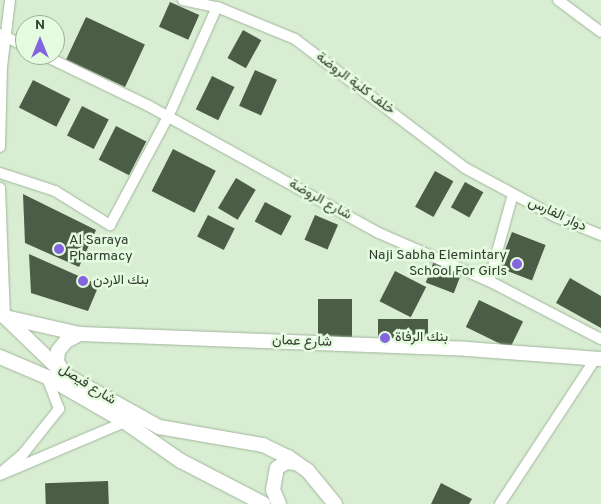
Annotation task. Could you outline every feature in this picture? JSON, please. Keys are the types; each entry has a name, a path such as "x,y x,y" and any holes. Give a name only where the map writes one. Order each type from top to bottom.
{"main road":[{"name":"شارع عمان","path":"3,315 80,334 467,349 599,358"},
{"name":"شارع فيصل","path":"3,315 64,374 160,427 263,445 308,471 335,504"},
{"path":"64,374 57,362 58,352 66,340 80,334"},
{"path":"0,357 47,377 125,422 181,461 264,504"},
{"path":"279,504 273,490 277,468 286,462 296,463"}],"street":[{"path":"0,146 2,35 10,0"},
{"name":"خلف كلية الروضة","path":"183,0 217,7 295,39 465,168 513,194"},
{"path":"558,0 601,32"},
{"path":"0,173 55,191 110,225 168,117 217,7"},
{"path":"2,35 15,41"},
{"name":"شارع الروضة","path":"63,65 168,117 379,233 489,281 601,339"},
{"path":"0,188 3,315"},
{"path":"489,281 513,194"},
{"name":"دوار الفارس","path":"513,194 554,216 601,235"},
{"path":"500,504 599,358"},
{"path":"0,475 23,454 59,409 47,377"},
{"path":"0,475 125,422"}],"building":[{"path":"170,2 199,15 188,40 159,27"},
{"path":"86,17 145,44 125,87 66,60"},
{"path":"243,30 261,40 246,68 227,58"},
{"path":"255,70 277,80 261,115 239,106"},
{"path":"212,76 234,87 218,120 196,109"},
{"path":"33,80 70,99 56,127 19,108"},
{"path":"82,106 109,120 94,149 67,135"},
{"path":"116,126 146,141 129,175 99,160"},
{"path":"173,149 216,171 194,213 152,191"},
{"path":"435,171 453,181 433,217 415,207"},
{"path":"236,178 256,190 238,220 218,208"},
{"path":"465,182 483,192 469,218 451,207"},
{"path":"23,194 96,230 79,267 25,243"},
{"path":"265,202 291,216 281,236 255,221"},
{"path":"208,215 235,229 224,250 197,236"},
{"path":"315,215 338,225 327,250 304,240"},
{"path":"512,232 546,245 532,280 498,267"},
{"path":"29,254 99,285 88,311 31,293"},
{"path":"434,261 462,272 454,293 426,282"},
{"path":"395,271 426,287 411,317 380,301"},
{"path":"570,278 601,296 601,328 556,303"},
{"path":"318,299 352,299 352,338 318,338"},
{"path":"479,300 523,321 510,348 466,327"},
{"path":"378,319 428,319 428,338 378,338"},
{"path":"108,481 109,504 46,504 45,483"},
{"path":"441,483 472,499 469,504 431,504"}],"place":[{"name":"Al Saraya Pharmacy","path":"59,249"},
{"name":"Naji Sabha Elemintary School For Girls","path":"517,264"},
{"name":"بنك الاردن","path":"83,281"},
{"name":"بنك الرفاة","path":"385,338"}]}
